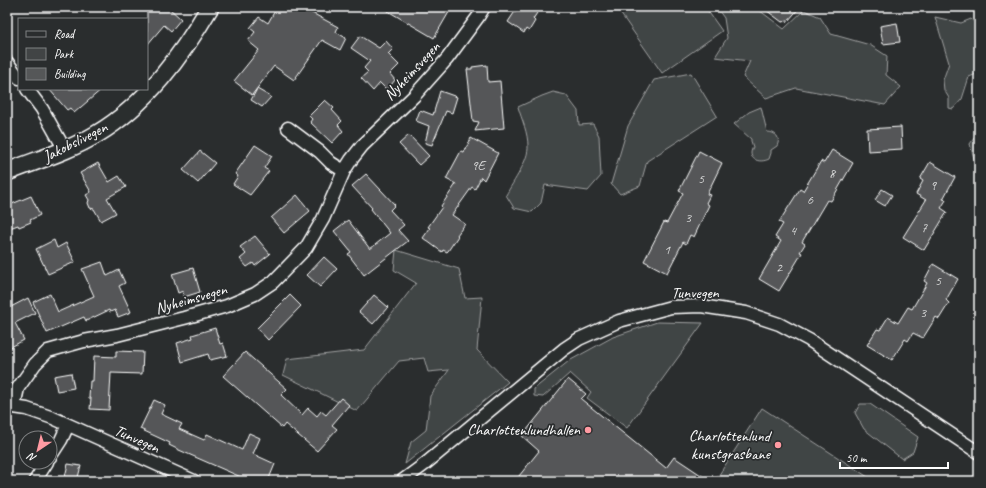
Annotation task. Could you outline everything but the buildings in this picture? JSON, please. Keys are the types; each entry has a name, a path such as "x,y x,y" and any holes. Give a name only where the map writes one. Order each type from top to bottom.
{"street":[{"name":"Jakobslivegen","path":"7,172 65,150 97,134 121,117 175,61 198,29 210,7"},
{"name":"Nyheimsvegen","path":"10,406 18,388 35,364 48,351 84,341 117,335 227,306 255,294 273,282 306,248 323,219 344,171 351,160 362,146 414,96 447,59 484,7"},
{"path":"7,62 18,77"},
{"path":"28,90 42,109 65,150"},
{"path":"288,128 320,152 330,163 344,171"},
{"name":"Tunvegen","path":"402,481 425,464 564,348 579,339 619,321 671,307 701,306 731,310 762,318 792,330 979,453"},
{"name":"Tunvegen","path":"10,406 40,413 194,481"},
{"path":"58,443 68,425"},
{"path":"35,481 42,470"}],"green space":[{"path":"616,7 705,7 722,31 662,73"},
{"path":"716,7 755,7 784,29 804,10 820,17 831,34 870,45 887,56 886,75 901,87 885,105 796,88 766,98 743,77 750,61 715,57 727,38 724,18"},
{"path":"935,17 961,23 971,19 979,26 979,73 969,77 962,99 953,109 949,108 949,98 944,90 943,80 949,63"},
{"path":"691,73 717,116 647,161 640,186 620,194 611,184 628,126 654,80"},
{"path":"553,92 566,95 578,111 579,125 593,124 599,136 601,176 588,191 545,185 541,203 532,212 514,208 506,195 528,152 526,131 518,107"},
{"path":"761,107 767,132 773,133 777,136 778,143 777,146 771,150 769,159 758,161 751,155 753,147 751,139 734,124 749,112"},
{"path":"979,131 979,164 975,162 970,144"},
{"path":"396,250 459,269 465,298 482,297 477,350 508,382 405,464 411,442 426,430 430,396 449,370 428,372 424,358 399,361 357,411 283,375 287,359 364,350 416,283 394,270"},
{"path":"657,322 703,323 627,428 587,398 591,392 570,373 543,397 534,396 534,389 569,361 613,337"},
{"path":"860,404 870,404 918,437 913,452 902,459 864,429 855,413"},
{"name":"Charlottenlund kunstgrasbane","path":"762,408 874,481 715,481"}],"place":[{"name":"Charlottenlundhallen","path":"588,430"},
{"name":"Charlottenlund kunstgrasbane","path":"778,445"}]}
